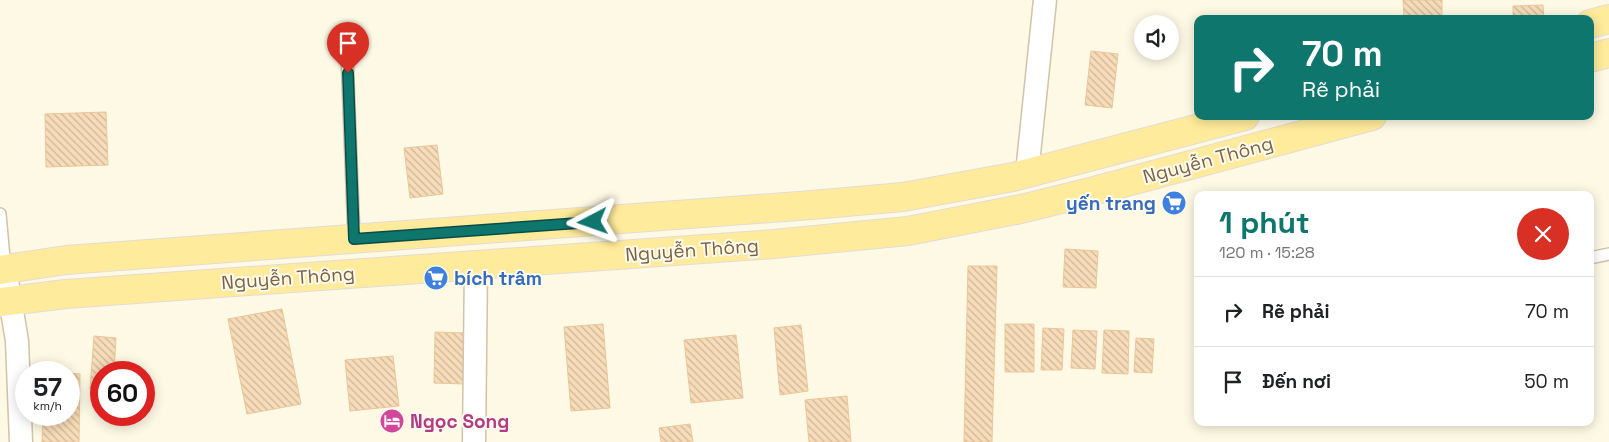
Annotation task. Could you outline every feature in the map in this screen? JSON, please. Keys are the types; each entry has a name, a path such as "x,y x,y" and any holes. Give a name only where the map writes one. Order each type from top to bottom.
{"main road":[{"path":"1594,23 1609,19"},
{"path":"1594,57 1609,53"},
{"name":"Nguyễn Thông","path":"3,270 66,260 903,197 1027,173 1230,120"},
{"name":"Nguyễn Thông","path":"5,302 66,294 774,244 908,231 1021,209 1090,192 1357,120"}],"street":[{"path":"1027,173 1045,0"},
{"path":"474,442 476,265"},
{"path":"3,270 5,302 17,341 21,442"}],"lane":[{"path":"347,54 354,239"},
{"path":"0,214 3,270"},
{"path":"1594,257 1609,254"}],"building":[{"path":"1403,0 1442,0 1442,15 1404,15"},
{"path":"1543,5 1544,15 1513,15 1513,6"},
{"path":"1091,51 1118,54 1112,108 1085,105"},
{"path":"106,112 108,165 46,167 45,114"},
{"path":"437,145 443,194 410,198 404,148"},
{"path":"1065,249 1098,251 1096,288 1063,287"},
{"path":"968,266 997,266 992,442 964,442"},
{"path":"282,309 301,404 247,414 228,319"},
{"path":"603,324 610,408 571,411 564,327"},
{"path":"1005,324 1034,324 1034,372 1005,372"},
{"path":"801,325 808,391 780,395 774,328"},
{"path":"1043,328 1064,329 1062,370 1041,370"},
{"path":"1073,330 1097,331 1095,369 1071,368"},
{"path":"1104,330 1129,331 1128,374 1102,373"},
{"path":"435,332 466,333 465,384 434,383"},
{"path":"736,335 743,398 691,403 684,340"},
{"path":"94,336 116,338 115,361 92,361"},
{"path":"1136,338 1154,339 1152,373 1134,372"},
{"path":"393,356 399,406 350,411 345,360"},
{"path":"847,396 851,442 809,442 805,400"},
{"path":"690,424 693,442 661,442 659,428"},
{"path":"43,426 79,426 79,442 42,442"}],"place":[{"name":"yến trang","path":"1174,203"},
{"name":"bích trâm","path":"436,278"},
{"name":"Ngọc Song","path":"392,421"}],"route":[{"path":"348,73 354,239 593,222"}]}
